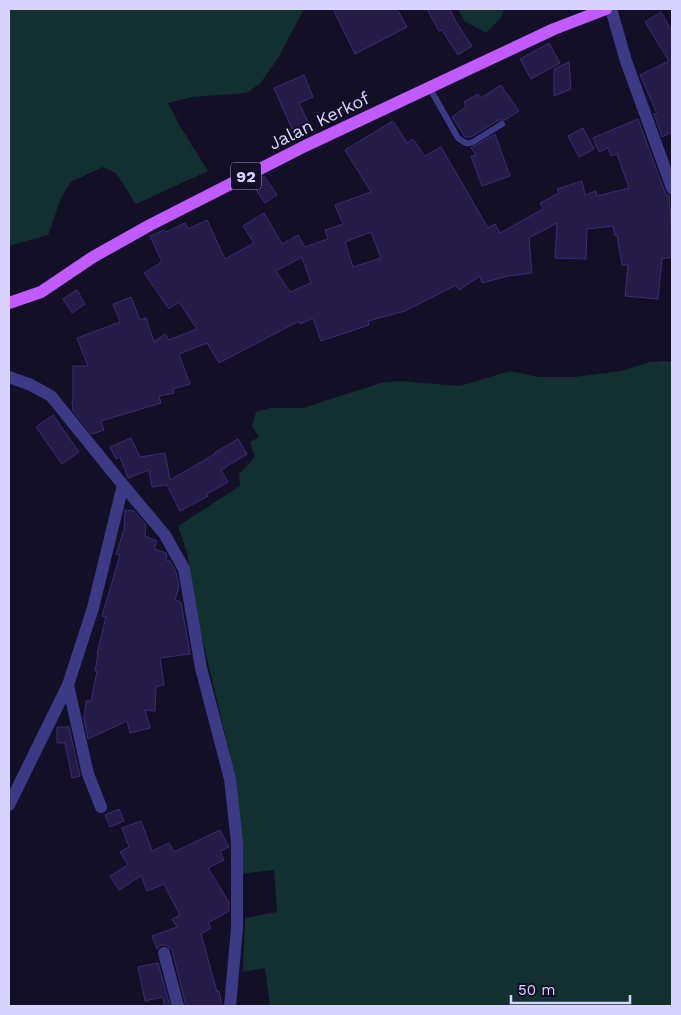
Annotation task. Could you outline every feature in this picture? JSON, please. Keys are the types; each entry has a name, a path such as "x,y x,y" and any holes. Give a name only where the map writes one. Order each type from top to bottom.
{"main road":[{"name":"Jalan Kerkof","path":"9,303 41,292 93,257 150,225 305,146 554,30 606,9"}],"street":[{"path":"611,9 626,61 672,188"},
{"path":"9,377 31,385 52,396 165,535 184,569 201,668 230,779 237,842 236,928 230,1006"},
{"path":"9,805 68,685 93,608 123,485"},
{"path":"68,685 88,774 101,807"},
{"path":"164,953 178,1006"}],"lane":[{"path":"429,88 455,132 464,143 473,142 502,124"}],"green space":[{"path":"9,9 304,9 278,58 260,84 246,93 192,97 168,103 208,171 136,204 116,173 103,167 71,182 61,198 48,235 9,246"},
{"path":"458,9 503,10 502,17 486,33 464,21"},
{"path":"650,362 672,362 672,1006 270,1006 265,968 243,972 245,918 277,912 274,870 240,874 229,751 195,608 187,552 178,526 240,486 239,474 255,457 250,442 259,437 252,426 256,412 270,408 303,408 381,383 399,381 460,386 510,371 539,377 574,377 621,371"}],"building":[{"path":"333,9 397,9 407,27 355,54"},
{"path":"427,9 450,9 472,46 458,55 442,30 439,31"},
{"path":"661,12 672,31 672,132 662,137 654,114 657,113 640,75 669,61 645,22"},
{"path":"549,43 560,63 531,79 520,59"},
{"path":"569,62 571,89 554,96 554,69"},
{"path":"304,75 313,97 299,103 311,128 295,136 274,88"},
{"path":"501,85 519,111 505,120 499,120 471,137 465,137 452,117 466,107 464,102 478,94 481,98"},
{"path":"638,119 666,195 669,195 672,257 662,259 658,299 625,296 628,265 622,265 617,235 615,236 613,226 587,229 586,259 555,258 557,223 529,238 532,273 508,276 482,283 480,276 459,290 456,285 405,311 368,321 369,325 321,341 313,318 300,324 299,321 219,363 207,343 179,354 190,384 173,389 174,393 159,396 161,403 101,421 104,430 92,434 73,411 73,366 88,366 77,338 120,322 113,304 131,297 140,320 146,318 154,342 165,334 169,340 197,329 179,302 169,309 144,273 162,262 150,236 164,230 166,232 185,223 188,229 207,220 225,259 254,243 243,226 264,213 282,244 298,235 305,247 328,239 325,230 343,224 335,205 371,192 345,150 393,121 407,143 413,139 425,156 441,147 488,228 495,224 500,233 543,209 540,203 559,193 557,189 582,181 585,195 596,191 597,196 629,188 617,154 611,156 608,148 599,152 593,138","holes":["371,232 381,258 353,267 345,242","302,257 311,283 290,292 276,271"]},
{"path":"583,128 594,149 579,157 568,136"},
{"path":"495,134 510,176 482,186 471,156 476,155 471,148"},
{"path":"264,176 277,195 265,203 251,183"},
{"path":"77,290 85,304 72,313 63,299"},
{"path":"53,415 79,452 62,464 36,427"},
{"path":"131,438 140,457 165,453 170,480 238,439 247,454 221,470 228,482 207,494 208,496 180,511 167,485 152,487 149,470 128,478 120,457 116,459 110,447"},
{"path":"125,510 134,511 146,525 145,536 157,541 154,549 166,553 166,560 170,561 176,572 179,587 175,600 181,602 190,654 160,658 164,685 156,687 155,711 145,710 150,728 130,733 127,721 88,739 84,719 86,701 91,701 97,671 95,671 97,654 106,617 102,616 120,555 116,554 124,530"},
{"path":"57,727 69,727 80,776 72,778 65,743 57,743"},
{"path":"119,809 124,821 110,827 105,815"},
{"path":"141,821 152,851 169,843 174,852 220,830 229,847 220,851 224,860 208,868 229,902 229,911 208,923 211,928 201,934 222,1006 186,1006 172,950 166,945 161,945 157,949 152,936 177,927 172,919 180,915 164,884 147,891 141,876 119,890 110,876 128,865 120,852 129,847 122,828"},
{"path":"158,963 170,1006 164,1006 163,997 145,1001 138,967"}]}
